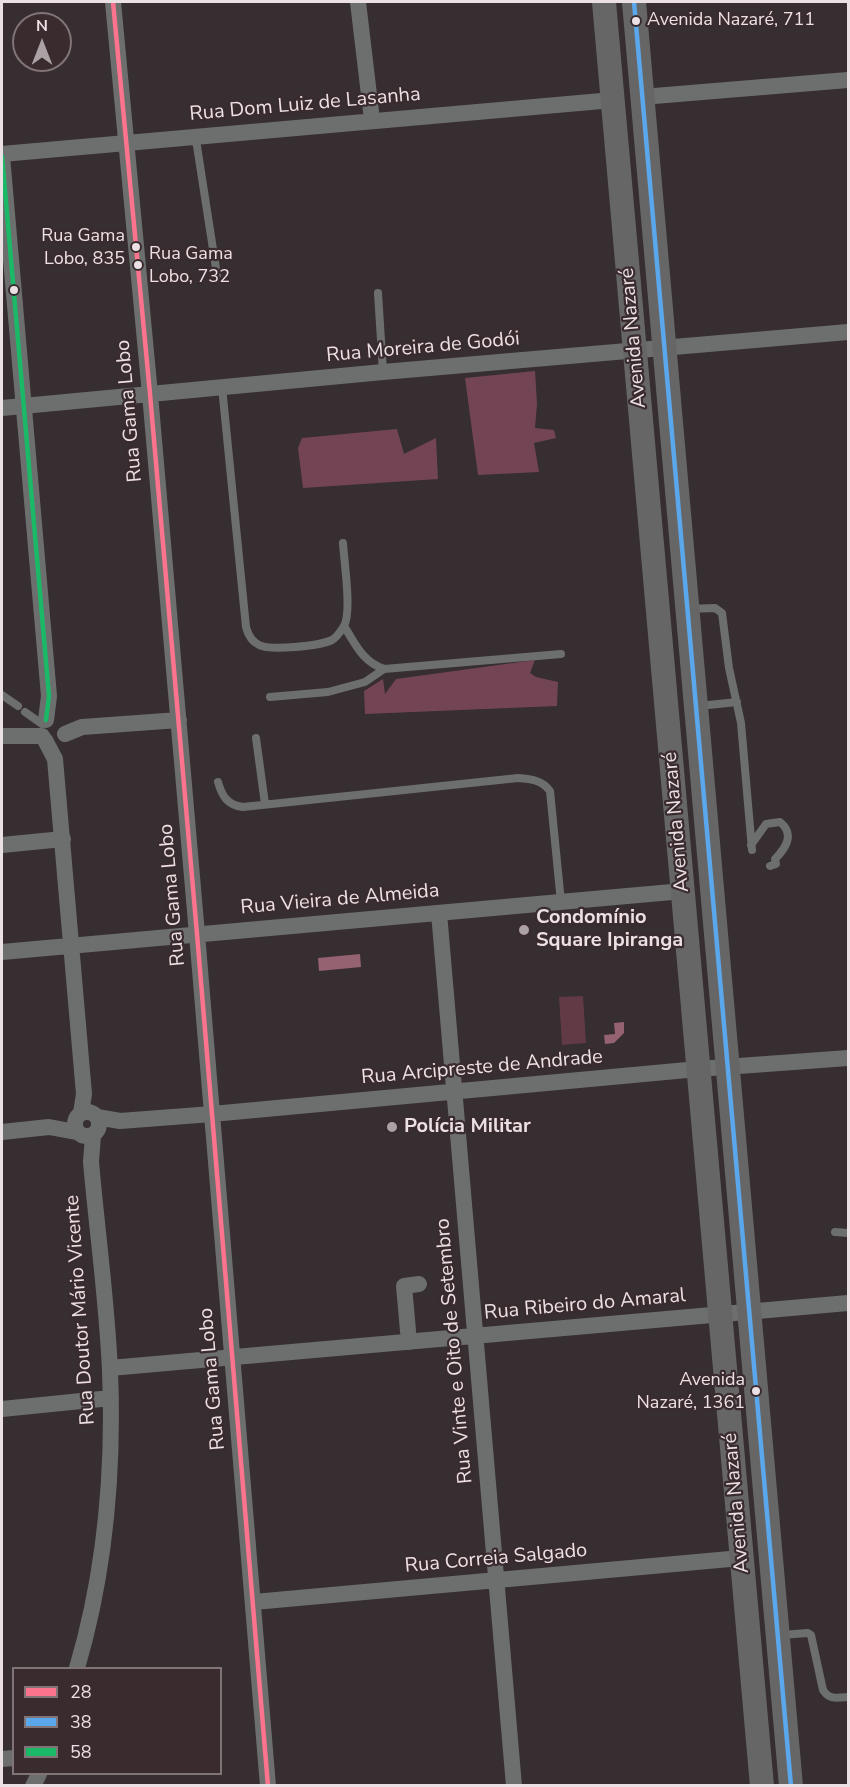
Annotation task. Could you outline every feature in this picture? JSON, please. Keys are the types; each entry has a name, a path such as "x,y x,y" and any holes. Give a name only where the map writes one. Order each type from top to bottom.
{"main road":[{"name":"Avenida Nazaré","path":"604,2 762,1785"},
{"name":"Avenida Nazaré","path":"634,2 791,1785"}],"street":[{"name":"Rua Gama Lobo","path":"113,2 179,720 268,1785"},
{"path":"358,2 372,120"},
{"path":"642,97 849,80"},
{"name":"Rua Dom Luiz de Lasanha","path":"2,155 125,142 613,100"},
{"name":"Rua Doutor Mário Vicente","path":"2,155 50,696 51,729 63,839 70,946 110,1368 106,1518 95,1592 77,1667"},
{"name":"Rua Moreira de Godói","path":"2,408 383,372 849,332"},
{"path":"8,736 51,729 179,720"},
{"path":"2,844 63,839"},
{"name":"Rua Vieira de Almeida","path":"2,952 683,891"},
{"name":"Rua Vinte e Oito de Setembro","path":"439,913 514,1785"},
{"name":"Rua Arcipreste de Andrade","path":"87,1124 698,1069 849,1058"},
{"path":"2,1132 87,1124"},
{"path":"408,1342 404,1286 419,1284"},
{"name":"Rua Ribeiro do Amaral","path":"110,1368 849,1303"},
{"path":"2,1409 111,1398"},
{"name":"Rua Correia Salgado","path":"254,1602 741,1558"}],"lane":[{"path":"194,136 217,275"},
{"path":"378,293 383,372"},
{"path":"222,387 248,635 253,641 269,648 322,643 334,639 348,618 343,543"},
{"path":"687,609 715,608 722,614 729,668 743,742 751,848 766,824 780,822 789,832 787,844 775,859 776,864 770,866"},
{"path":"344,626 363,657 371,664 384,669 561,654"},
{"path":"270,697 337,690 365,682 384,669"},
{"path":"2,695 51,729"},
{"path":"696,707 737,702"},
{"path":"256,738 265,804"},
{"path":"218,782 225,799 236,806 518,778 537,781 546,785 550,791 561,902"},
{"path":"836,1232 849,1233"},
{"path":"777,1635 808,1633 811,1635 826,1696 849,1697"}],"shaded area":[{"path":"535,371 537,404 535,428 554,430 556,438 534,443 539,472 478,475 465,378"},
{"path":"397,429 404,454 436,438 438,479 303,488 298,448 302,438"},
{"path":"535,660 530,673 536,677 558,682 557,706 365,714 364,691 383,679 385,694 396,679"},
{"path":"360,954 361,967 319,971 318,958"},
{"path":"583,996 586,1043 562,1045 559,997"},
{"path":"624,1022 624,1033 614,1043 605,1044 604,1035 615,1034 614,1023"}],"transit line":[{"name":"28","path":"113,2 197,934 268,1786"},
{"name":"38","path":"634,2 791,1786"},
{"name":"58","path":"2,156 49,696 46,720"}],"place":[{"name":"Avenida Nazaré, 711","path":"636,21"},
{"name":"Rua Gama Lobo, 835","path":"136,247"},
{"name":"Rua Gama Lobo, 732","path":"138,265"},
{"name":"Condomínio Square Ipiranga","path":"524,930"},
{"name":"Polícia Militar","path":"392,1127"},
{"name":"Avenida Nazaré, 1361","path":"756,1391"}]}
